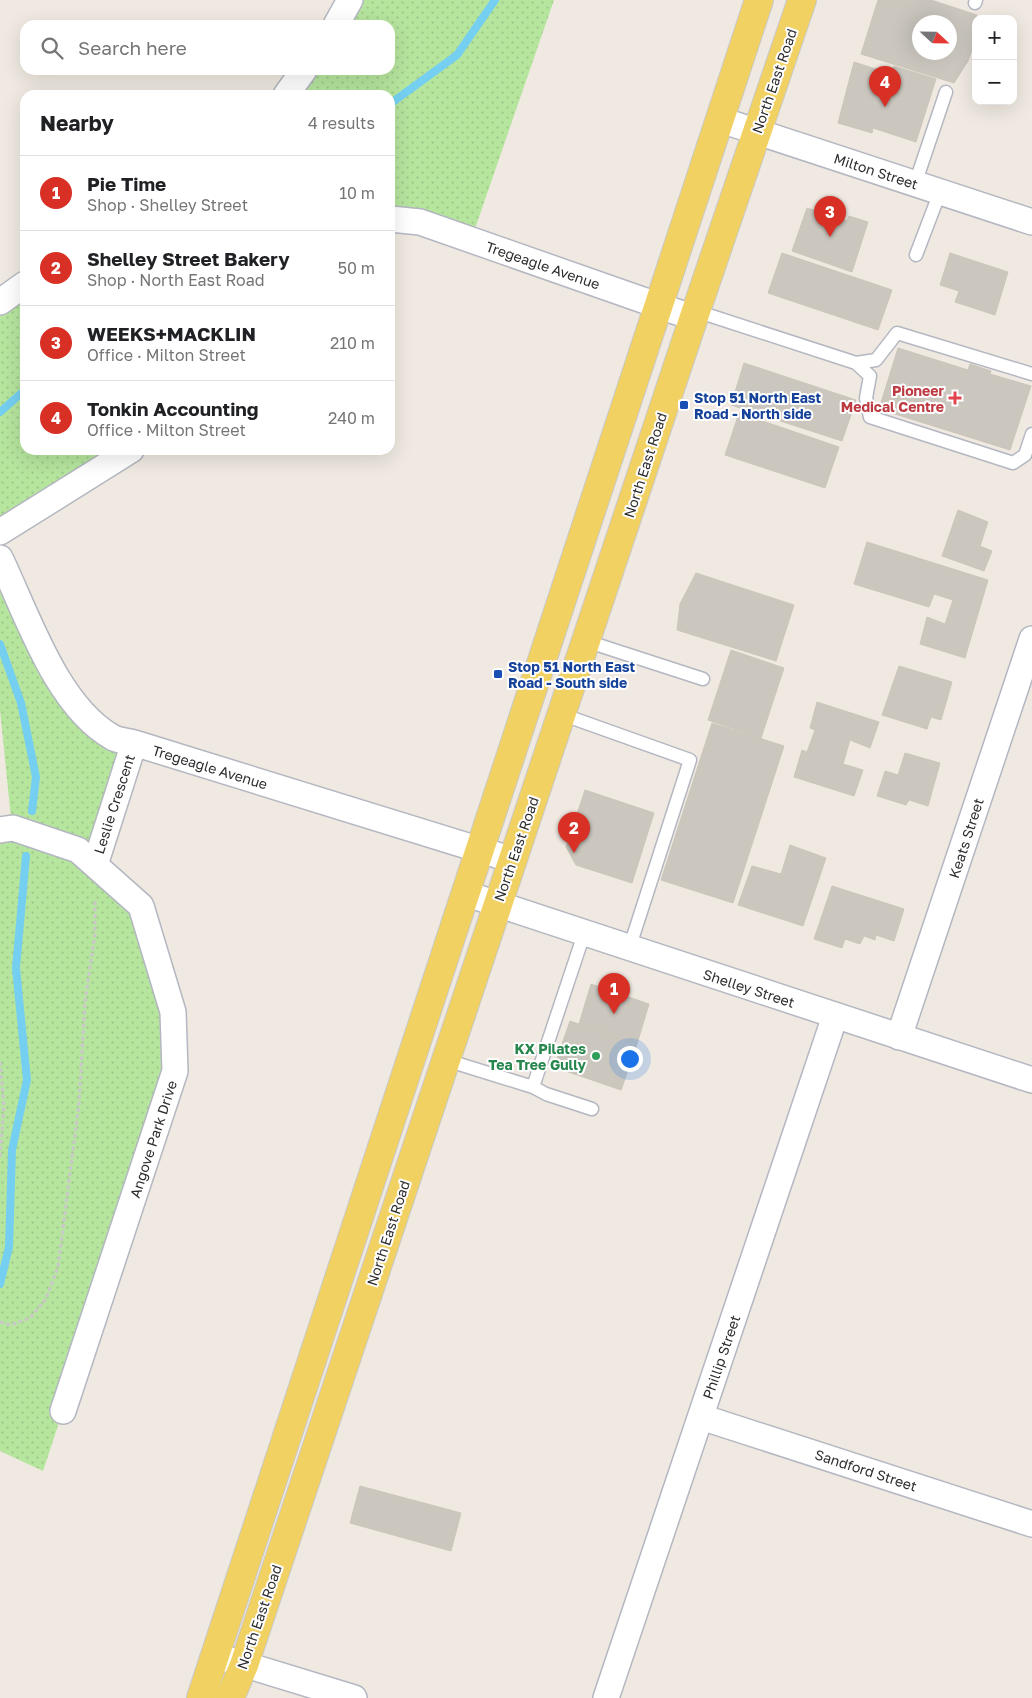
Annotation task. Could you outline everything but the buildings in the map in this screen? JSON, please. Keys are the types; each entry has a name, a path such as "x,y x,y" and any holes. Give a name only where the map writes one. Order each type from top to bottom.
{"main road":[{"name":"North East Road","path":"202,1698 482,850 759,0"},
{"name":"North East Road","path":"230,1698 244,1665 695,314 802,0"}],"street":[{"path":"290,90 300,75"},
{"name":"Milton Street","path":"721,120 1032,222"},
{"name":"Tregeagle Avenue","path":"395,220 420,222 660,306 695,314"},
{"path":"0,302 20,288"},
{"path":"0,532 123,455"},
{"name":"Tregeagle Avenue","path":"0,558 52,670 71,699 113,738 513,860"},
{"name":"Keats Street","path":"899,1037 1031,646"},
{"name":"Leslie Crescent","path":"94,865 134,743"},
{"name":"Angove Park Drive","path":"0,830 12,828 78,850 141,906 173,1012 175,1071 63,1412"},
{"name":"Shelley Street","path":"467,894 497,906 1032,1080"},
{"name":"Phillip Street","path":"606,1698 835,1016"},
{"name":"Sandford Street","path":"700,1416 1032,1524"},
{"path":"217,1656 354,1698"}],"lane":[{"path":"915,184 946,92"},
{"path":"916,255 940,192"},
{"path":"695,314 856,363 876,360 897,333 1032,374"},
{"path":"856,363 870,376 866,398 870,417 1013,463 1025,455 1032,434"},
{"path":"586,641 703,679"},
{"path":"561,714 690,760 629,949"},
{"path":"532,1087 584,934"},
{"path":"446,1060 532,1087 546,1094 592,1109"}],"path":[{"path":"0,1322 11,1325 30,1318 46,1299 58,1267 79,1104 85,1002 95,934 94,865"},
{"path":"0,1062 4,1106 0,1157"}],"green space":[{"path":"350,0 554,0 471,240 395,220 395,90 290,90 300,75 395,75 395,20 339,20"},
{"path":"20,288 20,455 123,455 0,532 0,302"},
{"path":"0,563 52,670 134,743 95,865 141,906 175,1071 43,1471 0,1451 0,830 12,828 0,710"}],"waterway":[{"path":"395,100 457,55 495,0"},
{"path":"0,412 20,394"},
{"path":"0,644 21,703 36,777 32,811"},
{"path":"0,1284 9,1247 12,1150 27,1080 16,968 26,856"}],"place":[{"name":"Tonkin Accounting","path":"885,107"},
{"name":"WEEKS+MACKLIN","path":"830,237"},
{"name":"Pioneer Medical Centre","path":"955,398"},
{"name":"Stop 51 North East Road - North side","path":"684,405"},
{"name":"Stop 51 North East Road - South side","path":"498,674"},
{"name":"Shelley Street Bakery","path":"574,853"},
{"name":"Pie Time","path":"614,1014"},
{"name":"KX Pilates Tea Tree Gully","path":"596,1056"}]}
